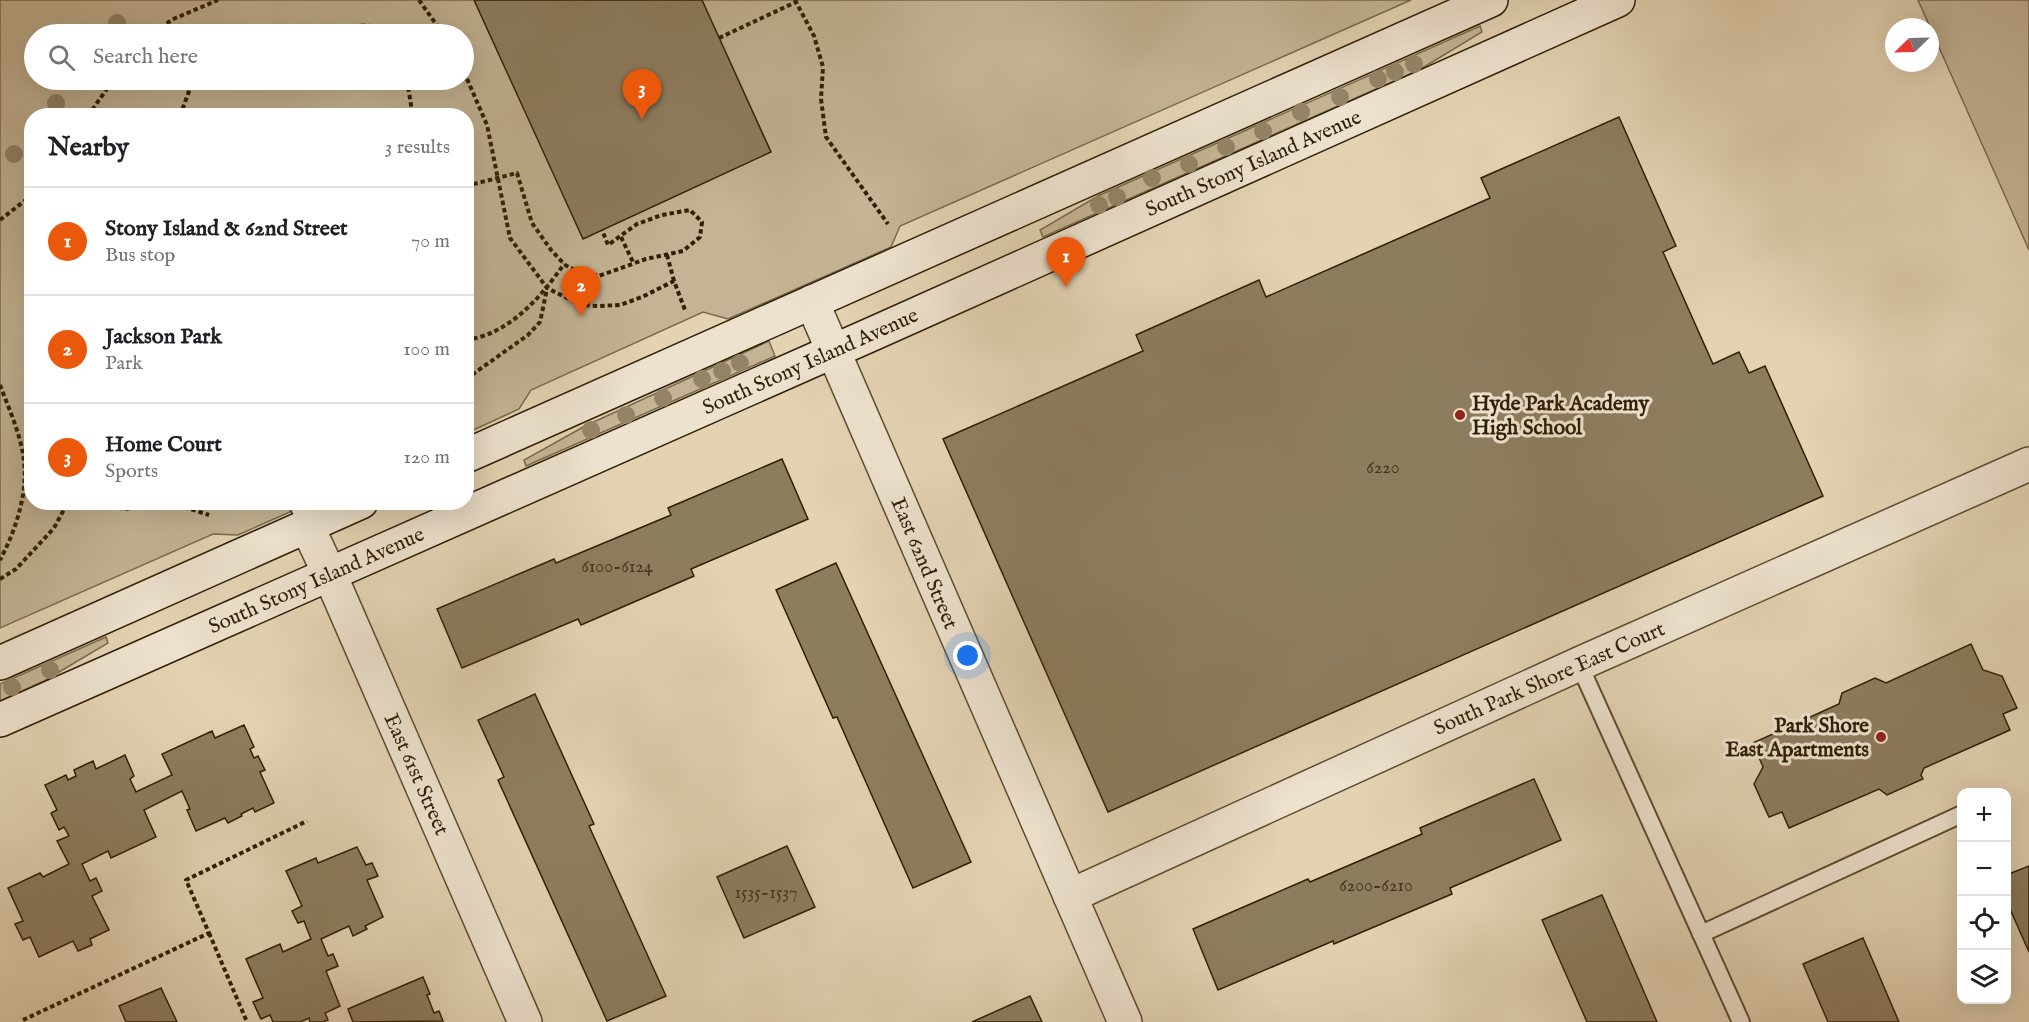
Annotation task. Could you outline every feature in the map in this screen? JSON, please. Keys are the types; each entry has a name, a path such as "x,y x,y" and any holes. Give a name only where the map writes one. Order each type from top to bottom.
{"main road":[{"path":"474,452 1491,0"},
{"name":"South Stony Island Avenue","path":"0,720 834,351 1618,0"},
{"name":"East 62nd Street","path":"812,302 1125,1022"},
{"name":"South Park Shore East Court","path":"1070,896 1580,664 2029,464"},
{"path":"0,663 302,514 322,510"},
{"name":"East 61st Street","path":"302,514 525,1022"}],"lane":[{"path":"1580,664 1741,1022"},
{"path":"1701,934 1957,816"}],"path":[{"path":"167,24 171,20 218,0"},
{"path":"419,0 436,24"},
{"path":"719,38 796,1 814,36 823,67 821,99 826,137 888,224"},
{"path":"94,108 106,90"},
{"path":"183,108 189,90"},
{"path":"409,90 411,108"},
{"path":"472,90 487,125 510,238 547,288 581,305 620,305 674,281"},
{"path":"474,184 517,173 532,223 551,250 570,268 599,276 646,259 683,251 700,237 702,222 690,210 662,215 637,224 608,245 602,230"},
{"path":"0,220 24,202"},
{"path":"621,237 634,264"},
{"path":"667,255 685,310"},
{"path":"474,338 494,332 503,326 547,288 564,264"},
{"path":"474,373 528,335 540,322 547,288"},
{"path":"0,385 13,419 24,461 23,490 16,520 11,540 0,560"},
{"path":"0,579 16,569 54,528 64,510"},
{"path":"193,510 208,515"},
{"path":"247,1022 186,880 308,821"},
{"path":"23,1020 209,933"}],"shaded area":[{"path":"0,0 1411,0 900,226 891,247 728,319 703,312 531,390 519,409 474,430 474,108 24,108 24,510 294,510 238,535 213,534 0,628"},
{"path":"1918,0 2029,0 2029,250 1939,47 1939,18 1926,18"},
{"path":"1480,26 1482,32 1419,70 1043,237 1040,230 1098,196"},
{"path":"769,341 775,356 526,466 524,460 585,426"},
{"path":"106,637 108,643 44,681 0,701 0,684"}],"building":[{"path":"474,0 702,0 771,152 583,239"},
{"path":"1619,117 1676,246 1663,252 1713,364 1739,352 1749,373 1765,366 1823,496 1108,812 943,439 1143,351 1136,335 1259,280 1266,297 1490,198 1481,178"},
{"path":"782,459 808,519 691,569 694,576 581,625 578,619 462,668 437,609 554,559 556,563 671,515 668,508"},
{"path":"836,563 971,862 913,888 837,717 833,718 776,590"},
{"name":"Park Shore East Apartments","path":"1971,644 1983,670 2002,676 2017,708 2003,714 2010,730 1924,768 1921,775 1923,779 1887,795 1879,789 1789,828 1782,812 1769,817 1754,784 1763,767 1753,743 1839,704 1842,693 1875,678 1886,683"},
{"path":"535,694 594,824 589,826 666,996 607,1021 498,780 504,777 478,720"},
{"path":"244,725 254,747 250,749 254,758 258,756 265,770 260,772 274,803 255,812 253,808 228,823 225,818 196,831 182,791 144,810 156,837 111,858 108,851 82,864 90,881 96,878 102,891 92,896 109,930 90,939 92,945 78,951 73,941 39,957 30,937 23,940 15,924 23,921 8,888 40,873 43,877 69,864 57,841 69,836 64,827 59,830 51,813 57,810 45,785 66,775 68,780 76,776 74,770 93,761 96,769 125,755 134,776 130,779 136,792 172,775 162,754 212,731 215,738"},
{"path":"1534,779 1561,840 1450,888 1452,894 1218,990 1193,929 1308,879 1310,882 1422,834 1420,828"},
{"path":"787,846 815,907 744,938 717,877"},
{"path":"357,847 366,865 372,863 378,876 367,880 383,917 365,926 367,929 353,936 349,926 321,939 328,956 333,954 338,966 326,971 340,1006 325,1013 328,1020 323,1022 310,1022 309,1018 300,1022 273,1022 270,1015 261,1019 253,1002 263,998 246,959 280,944 283,952 311,939 304,921 298,923 292,911 302,906 286,871 316,858 318,863"},
{"path":"2029,866 2029,952 2011,911 2011,873"},
{"path":"1602,895 1657,1022 1587,1022 1542,920"},
{"path":"1863,938 1899,1022 1828,1022 1803,964"},
{"path":"423,977 434,1013 439,1011 443,1021 353,1022 348,1009"},
{"path":"161,988 177,1022 126,1022 119,1006"},
{"path":"1030,996 1042,1022 972,1022"}],"place":[{"name":"Home Court","path":"642,119"},
{"name":"Stony Island & 62nd Street","path":"1066,287"},
{"name":"Jackson Park","path":"581,316"},
{"name":"Hyde Park Academy High School","path":"1460,415"},
{"name":"Park Shore East Apartments","path":"1881,737"}]}
